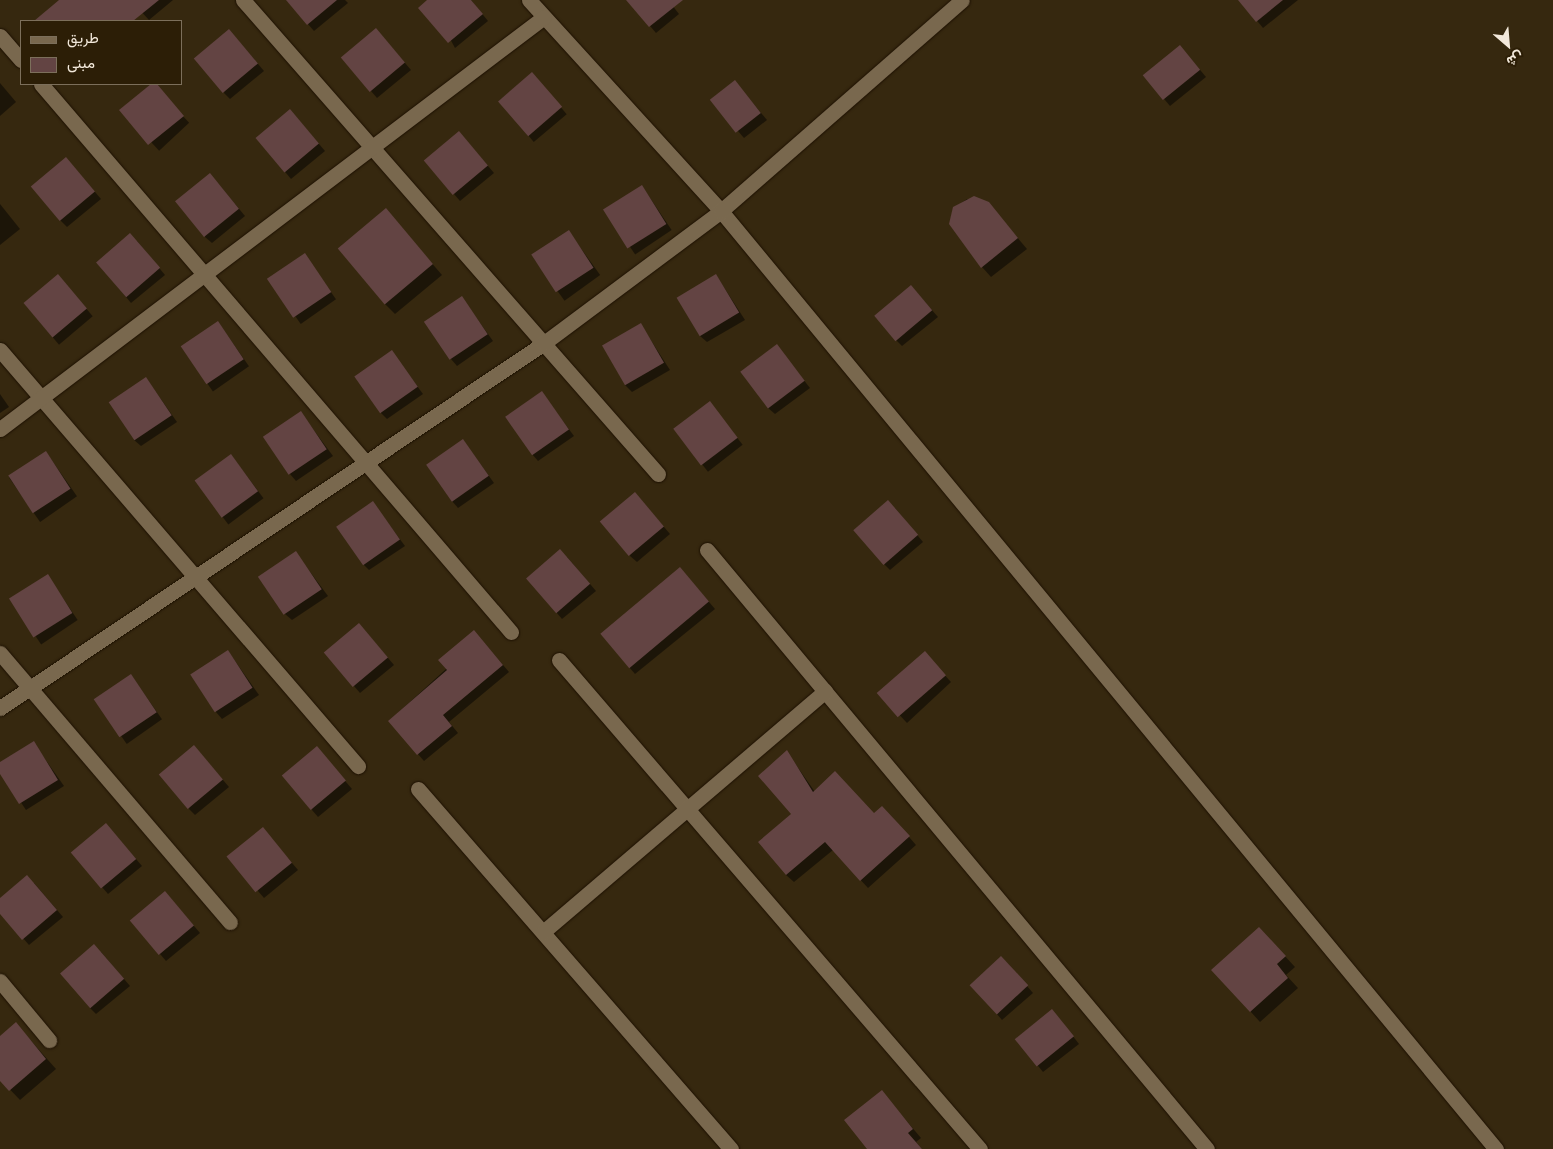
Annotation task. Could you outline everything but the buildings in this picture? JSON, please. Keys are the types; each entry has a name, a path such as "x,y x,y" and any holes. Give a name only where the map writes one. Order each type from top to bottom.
{"street":[{"path":"244,0 658,474"},
{"path":"529,0 721,211 1496,1149"},
{"path":"0,708 544,343 721,211 962,0"},
{"path":"0,429 544,17"},
{"path":"0,36 20,59"},
{"path":"42,85 511,632"},
{"path":"0,350 358,766"},
{"path":"707,550 1203,1147"},
{"path":"0,653 230,922"},
{"path":"559,660 690,808 980,1149"},
{"path":"544,932 825,691"},
{"path":"418,789 544,932 730,1149"},
{"path":"0,981 50,1040"}]}
